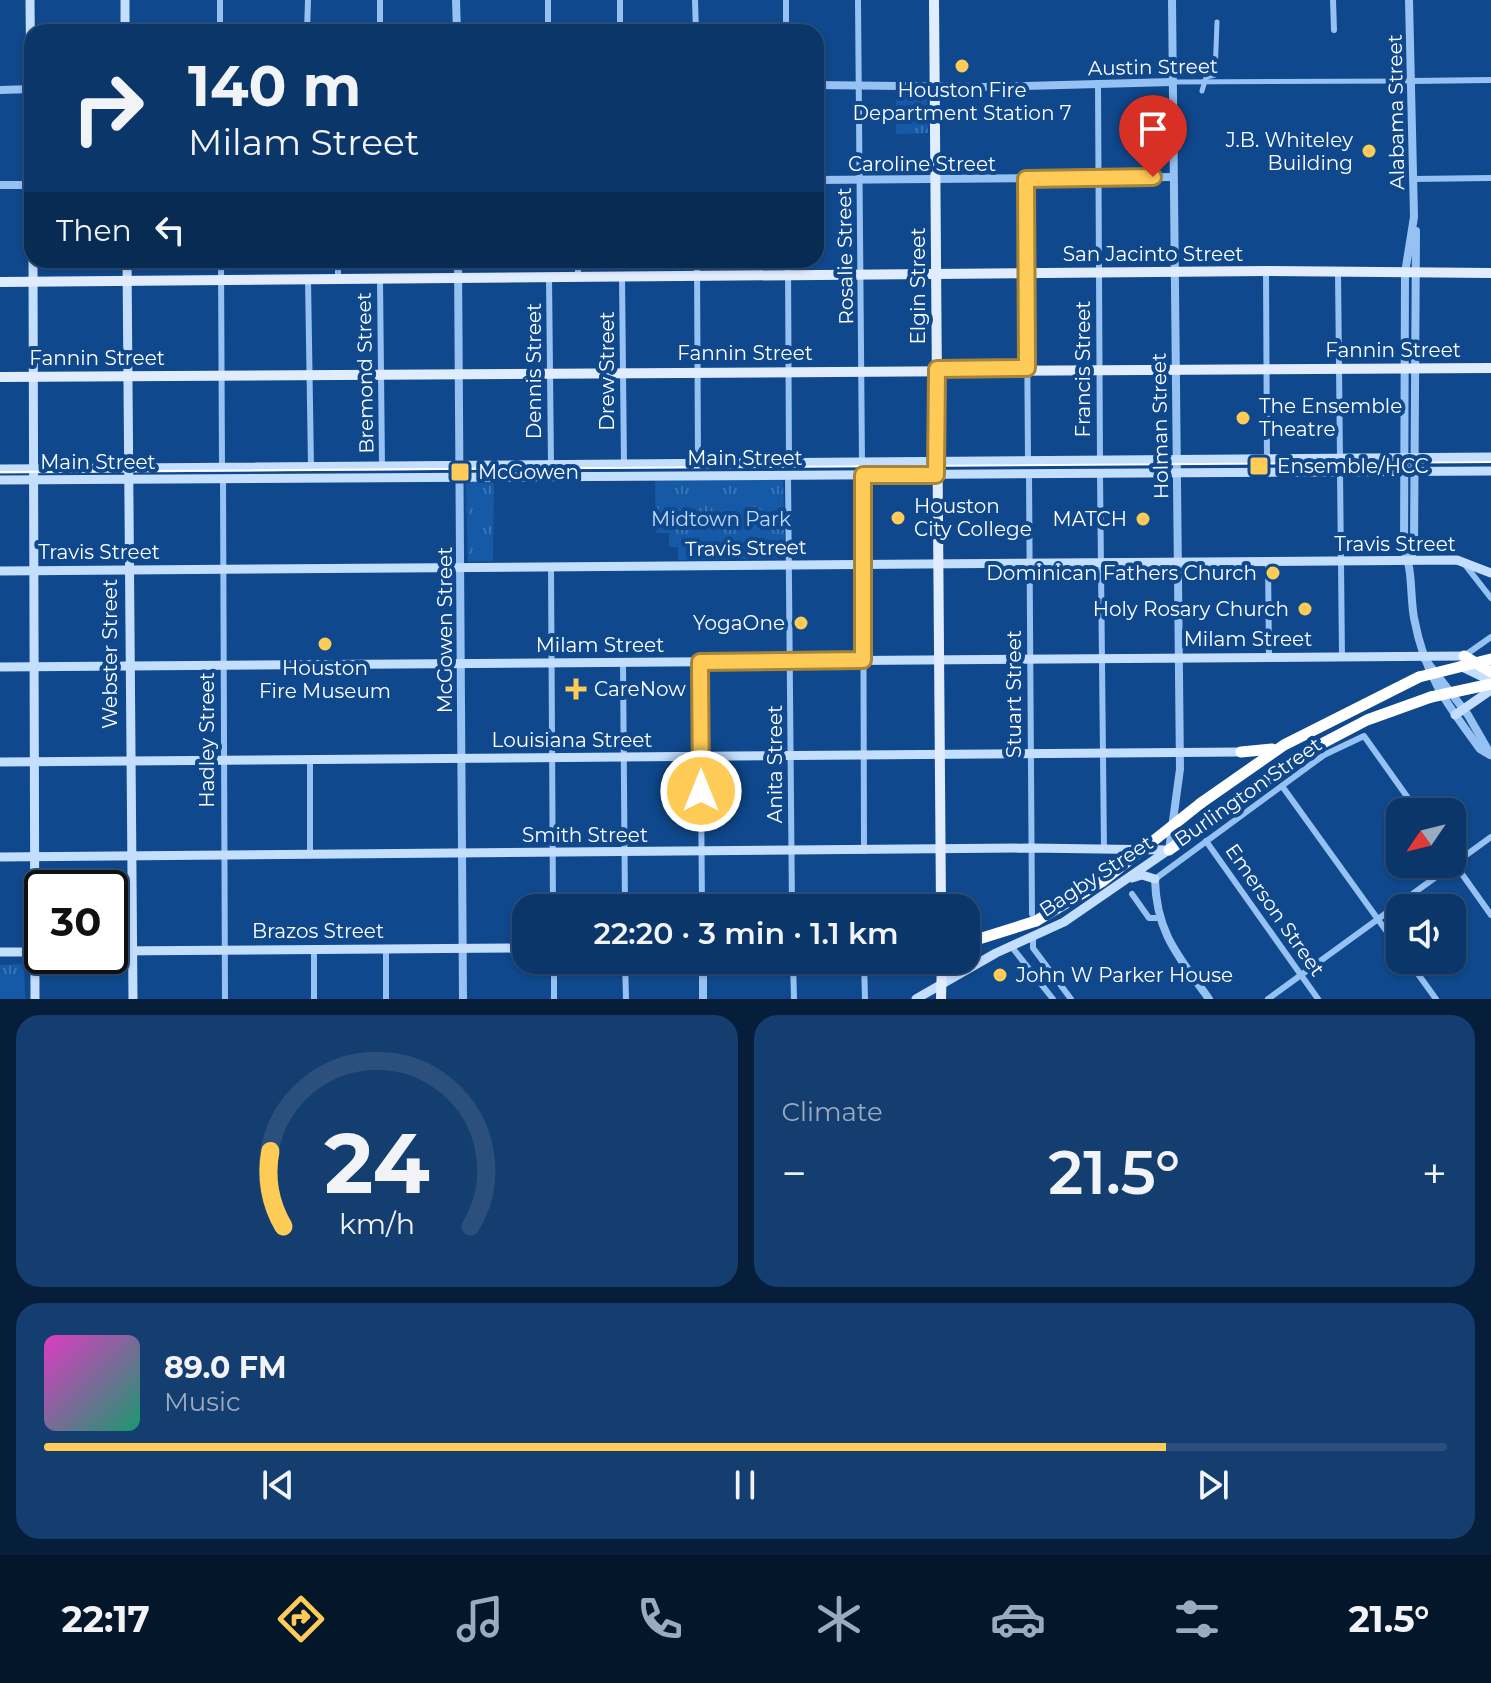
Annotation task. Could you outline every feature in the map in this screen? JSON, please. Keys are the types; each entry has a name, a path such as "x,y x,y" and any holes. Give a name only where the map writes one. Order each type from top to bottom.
{"highway":[{"path":"1464,656 1491,660"},
{"path":"1464,656 1491,672"},
{"path":"980,938 1034,918 1103,881 1201,803 1284,745 1419,677 1491,660"},
{"path":"1169,850 1306,752 1367,720 1431,697 1491,685"},
{"path":"1241,752 1261,752 1284,745"}],"main road":[{"path":"30,0 30,24"},
{"path":"125,0 125,24"},
{"name":"Elgin Street","path":"934,0 941,894"},
{"path":"33,268 35,870"},
{"name":"Webster Street","path":"127,268 133,999"},
{"name":"San Jacinto Street","path":"0,282 1099,272 1491,273"},
{"name":"Fannin Street","path":"0,377 1027,368 1491,368"},
{"name":"Main Street","path":"0,469 1491,457"},
{"name":"Main Street","path":"0,480 1491,471"},
{"name":"Travis Street","path":"0,571 1457,560 1491,573"},
{"path":"1439,656 1491,685 1459,712"},
{"name":"Milam Street","path":"0,667 1464,656"},
{"name":"Louisiana Street","path":"0,762 1241,752"},
{"name":"Smith Street","path":"0,857 1031,848 1169,850"},
{"name":"Bagby Street","path":"916,999 1011,946 1064,922 1169,850"},
{"path":"1124,882 1142,875 1155,879"},
{"name":"Brazos Street","path":"131,951 512,948"},
{"path":"0,952 24,952"},
{"path":"35,999 37,974"},
{"path":"941,999 942,974"},
{"path":"942,985 947,999"}],"street":[{"path":"220,0 220,24"},
{"path":"307,24 308,0"},
{"path":"380,0 380,24"},
{"path":"456,0 457,24"},
{"path":"548,0 548,24"},
{"path":"620,0 620,24"},
{"path":"695,0 696,24"},
{"path":"786,0 786,24"},
{"name":"Rosalie Street","path":"858,0 862,463"},
{"name":"Holman Street","path":"1169,850 1179,801 1172,0"},
{"path":"1333,0 1334,30"},
{"name":"Alabama Street","path":"1409,0 1413,223 1408,472 1414,550 1409,561 1409,592 1429,677 1459,712 1480,749 1490,755"},
{"path":"1202,91 1206,77 1215,75 1217,22"},
{"name":"Austin Street","path":"824,85 1491,80"},
{"name":"Francis Street","path":"1098,83 1100,461"},
{"path":"0,90 24,89"},
{"name":"Caroline Street","path":"824,180 1173,177"},
{"path":"1413,179 1491,178"},
{"path":"1026,179 1028,462"},
{"path":"0,185 24,185"},
{"path":"221,268 222,468"},
{"path":"338,268 338,278"},
{"name":"McGowen Street","path":"458,268 463,999"},
{"path":"578,268 578,277"},
{"path":"697,268 698,464"},
{"path":"788,268 789,464"},
{"path":"1266,271 1267,460"},
{"path":"1338,272 1340,459"},
{"name":"Dennis Street","path":"549,277 551,465"},
{"name":"Drew Street","path":"622,277 624,465"},
{"path":"308,279 311,466"},
{"name":"Bremond Street","path":"380,279 382,466"},
{"path":"1340,471 1342,657"},
{"name":"Stuart Street","path":"1029,474 1034,918"},
{"path":"1100,474 1104,850"},
{"path":"863,475 864,851"},
{"name":"Anita Street","path":"788,476 792,894"},
{"name":"Hadley Street","path":"223,480 225,999"},
{"path":"1457,560 1473,573 1491,598"},
{"path":"1268,562 1269,657"},
{"path":"551,567 553,894"},
{"path":"1464,656 1491,637"},
{"path":"700,662 702,894"},
{"path":"623,663 625,894"},
{"name":"Burlington Street","path":"1155,879 1324,755 1364,736 1408,798"},
{"path":"310,760 310,855"},
{"path":"1282,786 1386,930"},
{"path":"1466,853 1491,837"},
{"name":"Emerson Street","path":"1206,841 1318,999"},
{"path":"1268,999 1432,878"},
{"path":"1464,878 1491,915"},
{"path":"1155,879 1159,918 1174,950 1209,999"},
{"path":"1132,894 1149,918 1159,918"},
{"path":"1033,936 1033,948 1071,999"},
{"path":"1011,946 1053,999"},
{"path":"314,949 314,999"},
{"path":"386,949 386,999"},
{"path":"1034,973 1045,964"},
{"path":"554,974 554,999"},
{"path":"625,974 626,999"},
{"path":"703,974 703,999"},
{"path":"793,974 794,999"},
{"path":"864,974 865,999"},
{"path":"1418,974 1436,999"}],"green space":[{"path":"896,91 927,92 928,133 896,134"},
{"name":"Midtown Park","path":"655,478 783,479 785,558 678,560 678,547 669,547 669,533 656,533"},
{"path":"494,481 493,561 468,562 466,482"},
{"path":"24,964 25,999 0,999 0,965"}],"tram line":[{"path":"0,472 1491,462"}],"place":[{"name":"Houston Fire Department Station 7","path":"962,66"},
{"name":"J.B. Whiteley Building","path":"1369,151"},
{"name":"The Ensemble Theatre","path":"1243,418"},
{"name":"Ensemble/HCC","path":"1259,466"},
{"name":"McGowen","path":"460,472"},
{"name":"Houston City College","path":"898,518"},
{"name":"MATCH","path":"1143,519"},
{"name":"Dominican Fathers Church","path":"1273,573"},
{"name":"Holy Rosary Church","path":"1305,609"},
{"name":"YogaOne","path":"801,623"},
{"name":"Houston Fire Museum","path":"325,644"},
{"name":"CareNow","path":"576,689"},
{"name":"John W Parker House","path":"1000,975"}],"route":[{"path":"701,791 700,662 863,660 863,475 936,475 937,369 1027,368 1026,179 1153,177"}]}
